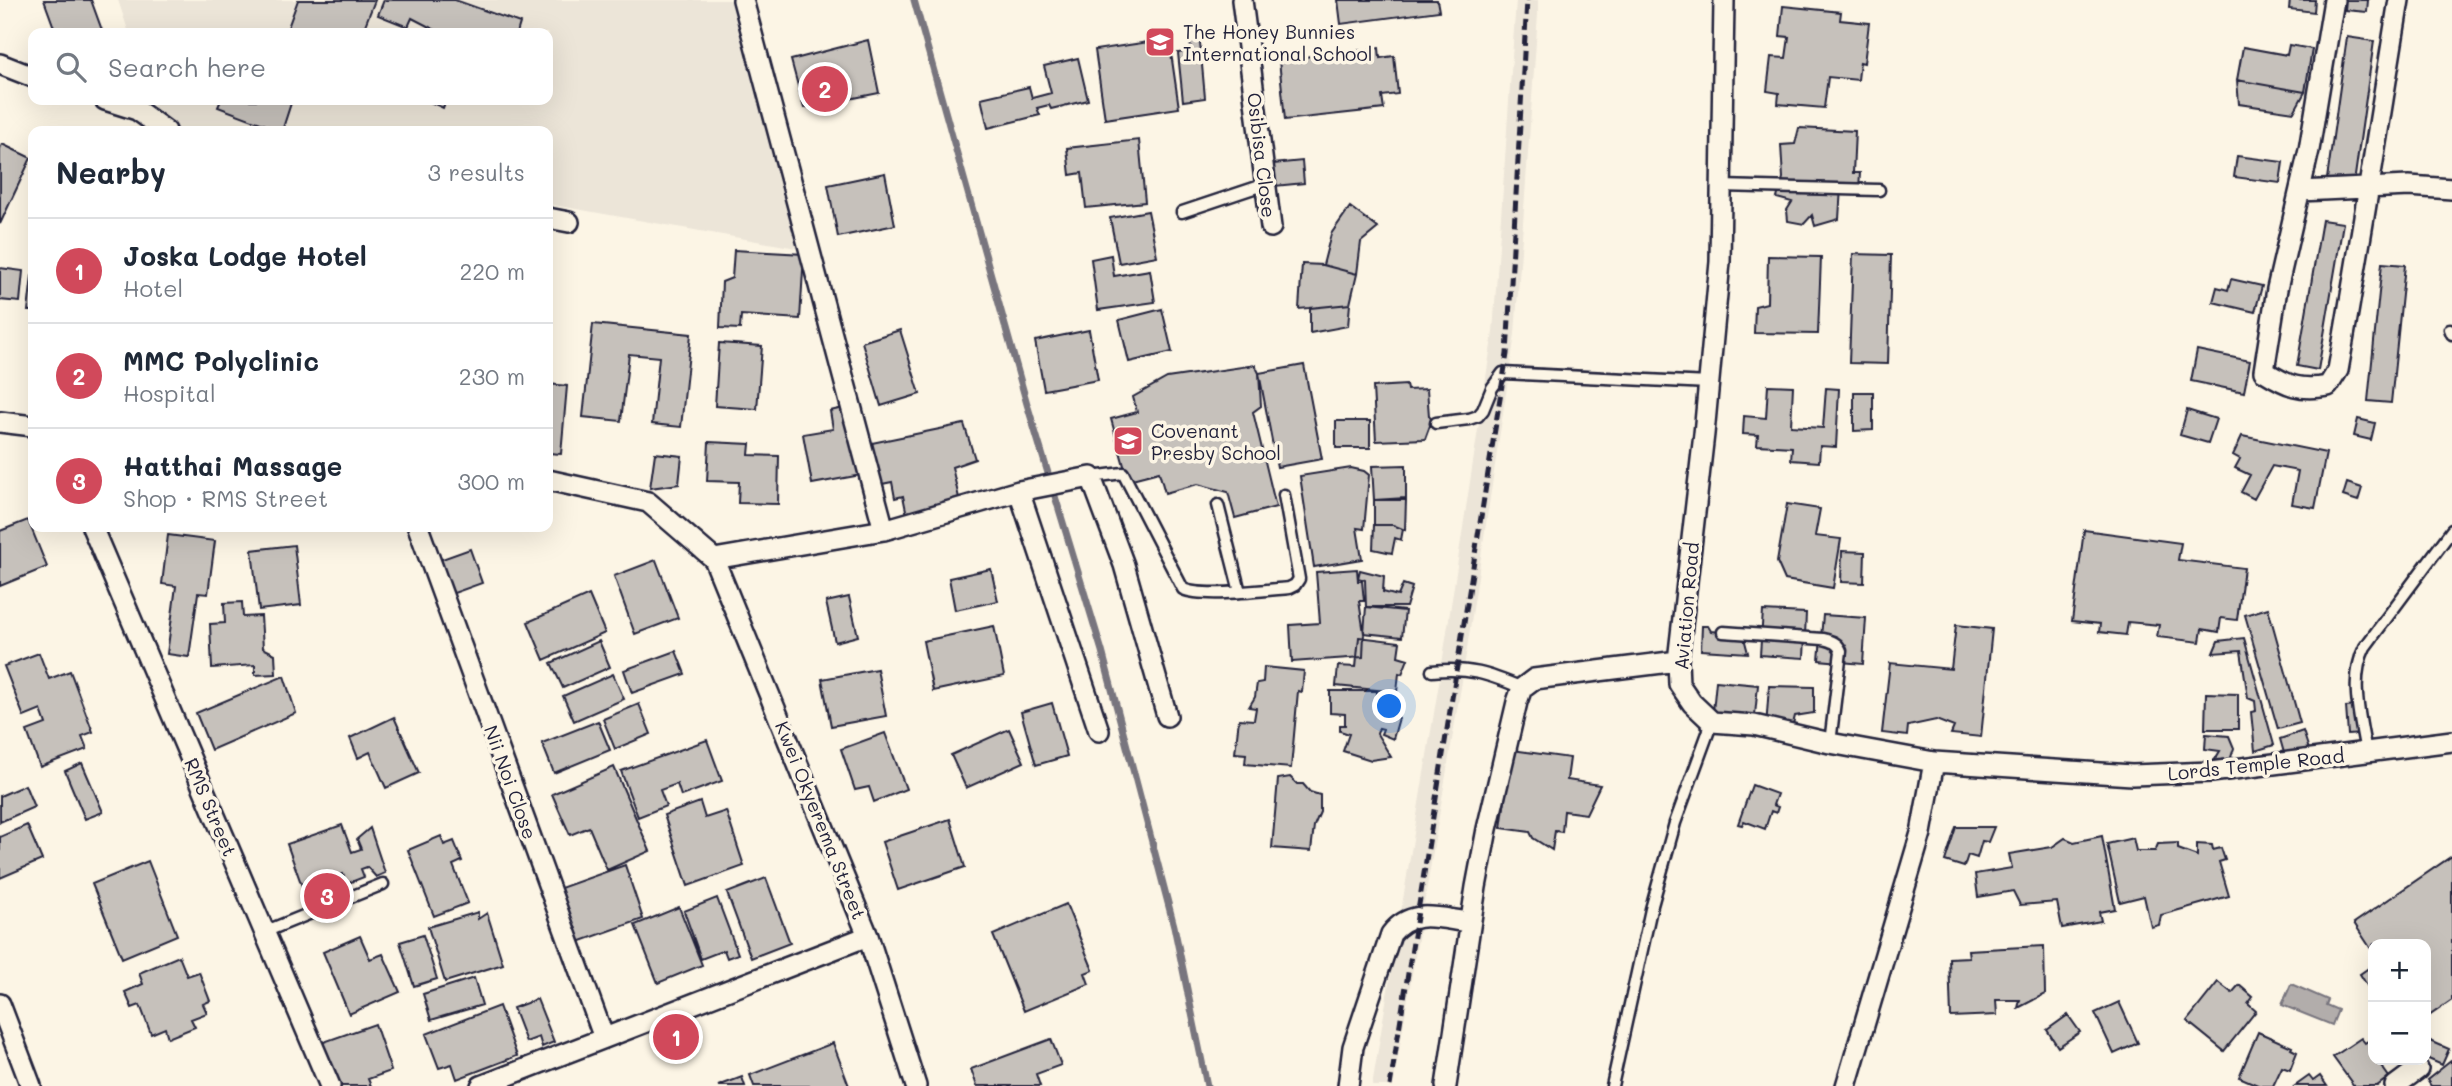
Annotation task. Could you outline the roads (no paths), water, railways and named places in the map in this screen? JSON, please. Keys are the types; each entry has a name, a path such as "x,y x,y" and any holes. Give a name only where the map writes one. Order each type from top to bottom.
{"street":[{"path":"743,0 884,530"},
{"name":"Osibisa Close","path":"1242,0 1271,227"},
{"name":"Aviation Road","path":"1712,722 1679,684 1678,661 1720,262 1724,0"},
{"path":"2334,0 2300,191 2277,289 2264,371 2286,385 2310,390 2328,386 2338,370 2399,0"},
{"path":"0,64 28,75"},
{"path":"120,105 136,110 159,126"},
{"path":"2300,191 2409,186 2452,190"},
{"path":"553,219 569,222"},
{"path":"0,422 28,425"},
{"path":"553,481 648,502 714,559 884,530 1020,491 1083,478 1124,565 1167,716"},
{"path":"1020,491 1099,732"},
{"name":"RMS Street","path":"94,532 330,1086"},
{"name":"Nii Noi Close","path":"420,532 604,1038"},
{"name":"Kwei Okyerema Street","path":"714,559 867,936 916,1086"},
{"path":"1446,1086 1487,830 1522,688 1534,679 1678,661"},
{"path":"1712,722 1754,725 1830,743 1934,762 1921,833 1846,1086"},
{"name":"Lords Temple Road","path":"1934,762 2132,775 2211,772 2452,741"},
{"path":"1348,1086 1353,1047 1391,934 1400,922 1418,916 1471,922"},
{"path":"481,1086 867,936"},
{"path":"0,1004 30,1086"},
{"path":"2395,1086 2418,1069"}],"lane":[{"path":"1182,212 1266,184"},
{"path":"1721,186 1879,190"},
{"path":"1436,423 1478,416 1503,373 1709,383"},
{"path":"1083,478 1123,473 1183,589 1192,592 1240,592 1289,588 1296,585 1299,579 1284,495"},
{"path":"1218,505 1240,592"},
{"path":"2367,752 2358,706 2358,659 2452,530"},
{"path":"1723,632 1823,639 1839,646 1842,651 1830,743"},
{"path":"1432,671 1458,668 1475,671 1490,674 1522,688"},
{"path":"1612,1086 1651,909 1675,823 1712,722"},
{"path":"264,932 383,884"}],"waterway":[{"path":"914,0 1027,404 1102,651 1174,926 1207,1086"}],"railway":[{"path":"1390,1086 1507,354 1527,0"}],"place":[{"name":"The Honey Bunnies International School","path":"1160,42"},
{"name":"MMC Polyclinic","path":"825,89"},
{"name":"Covenant Presby School","path":"1128,441"},
{"name":"Hatthai Massage","path":"327,896"},
{"name":"Joska Lodge Hotel","path":"676,1037"}]}
